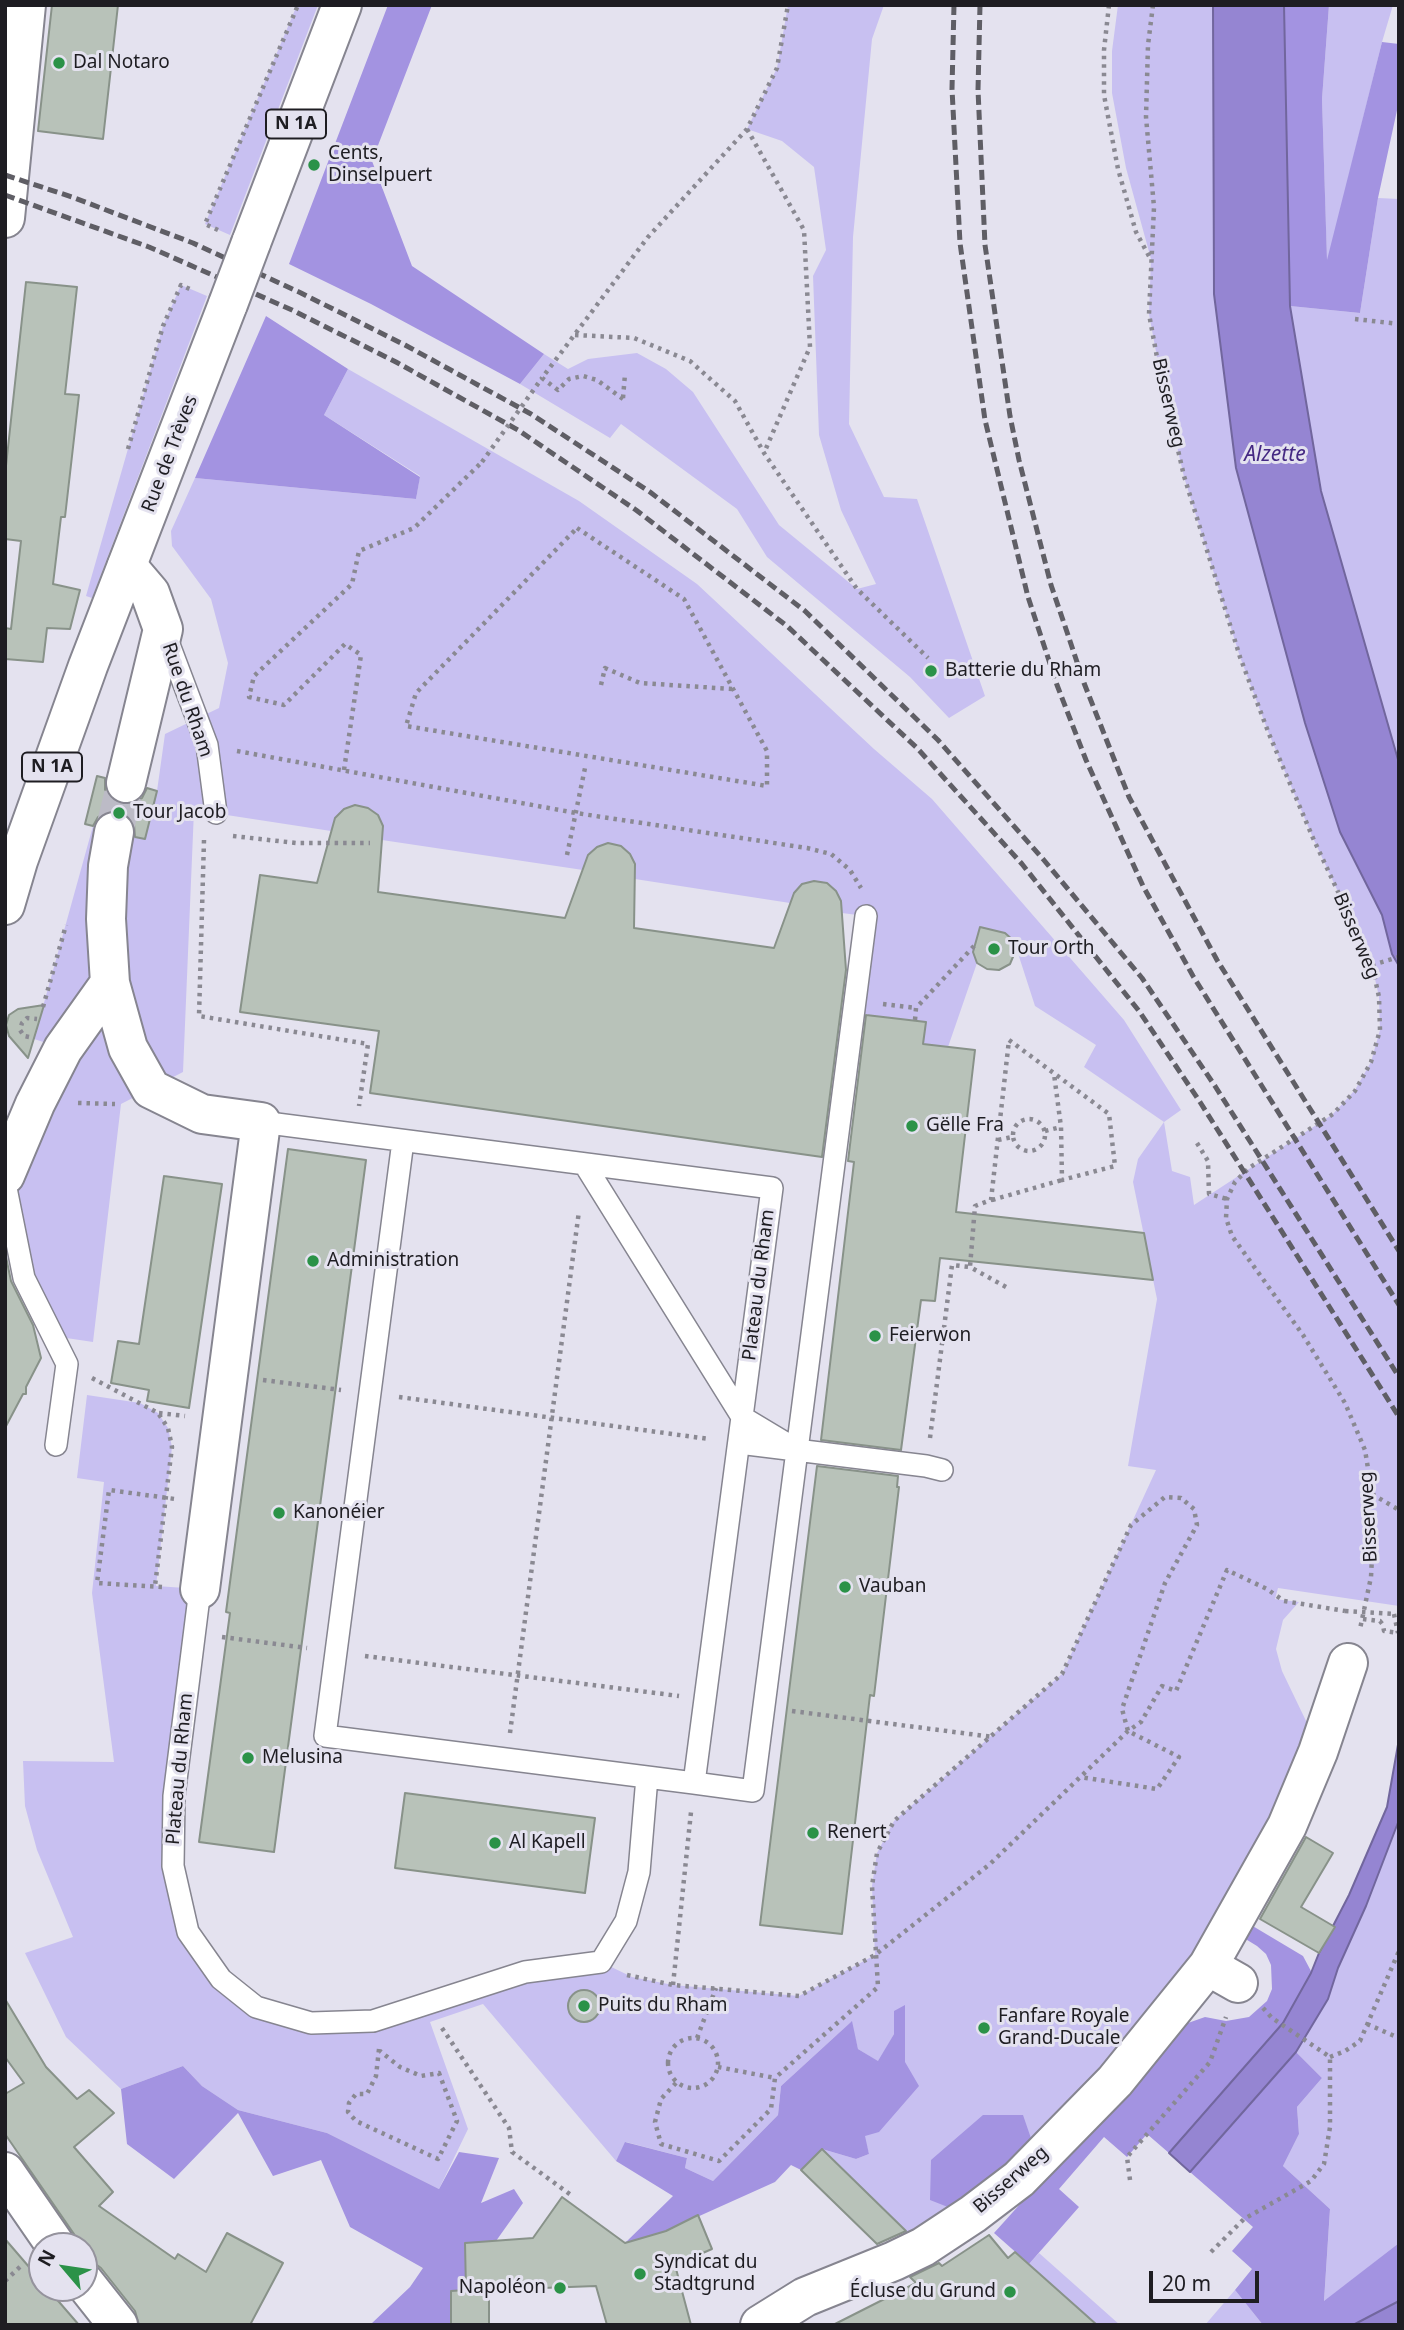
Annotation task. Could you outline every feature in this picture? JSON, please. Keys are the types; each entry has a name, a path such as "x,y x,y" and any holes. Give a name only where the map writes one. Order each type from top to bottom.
{"street":[{"path":"5,218 26,5"},
{"name":"Rue de Trèves","path":"5,905 18,861 127,566 342,5"},
{"name":"Rue du Rham","path":"126,783 163,629 150,593 127,566"},
{"path":"5,1175 35,1104 63,1049 110,983 106,919 108,866 114,831"},
{"name":"Plateau du Rham","path":"110,983 128,1048 151,1089 202,1114 261,1122 200,1589"},
{"name":"Bisserweg","path":"760,2325 805,2297 923,2247 973,2214 1019,2179 1223,1974 1318,1752 1348,1663"},
{"path":"5,2172 46,2232"},
{"path":"98,2300 118,2325"}],"lane":[{"name":"Rue du Rham","path":"163,629 207,745 216,813"},
{"path":"403,1141 325,1736 753,1791 866,916"},
{"name":"Plateau du Rham","path":"261,1122 772,1188 694,1783"},
{"path":"585,1165 742,1417 797,1450"},
{"path":"5,1183 24,1278 67,1364 56,1445"},
{"path":"739,1443 934,1468"},
{"name":"Plateau du Rham","path":"200,1589 174,1797 173,1866 188,1932 221,1979 256,2007 311,2023 373,2021 525,1972 601,1962"},
{"path":"601,1962 625,1922 639,1872 647,1777"}],"path":[{"path":"210,226 205,224 298,5"},
{"path":"344,771 360,655 345,644 284,705 249,697 254,676 352,584 359,551 414,528 482,462 648,237 747,129 776,68 788,5"},
{"path":"1109,5 1104,50 1104,95 1118,169 1136,232 1151,258"},
{"name":"Bisserweg","path":"1153,5 1148,45 1146,117 1154,207 1149,314 1159,368 1184,477 1240,657 1313,838 1372,965 1380,997 1380,1030 1371,1062 1355,1090 1333,1114 1249,1168 1235,1182 1227,1199 1226,1218 1232,1236 1303,1335 1345,1403 1364,1450 1372,1493 1371,1577 1363,1619 1348,1663"},
{"path":"747,129 804,230 810,347 764,453"},
{"path":"1354,319 1399,324"},
{"path":"574,335 634,338 690,361 735,401 764,453 857,589 928,658"},
{"path":"542,378 558,390 569,379 583,376 597,380 623,399 625,374"},
{"path":"577,528 684,599 733,689 767,751 767,786 406,726 416,693 577,528"},
{"path":"601,685 605,668 640,683 733,689"},
{"path":"207,745 576,813 807,848 831,855 850,870 863,892 866,916"},
{"path":"567,855 585,768"},
{"path":"204,832 199,1016 368,1044 355,1135"},
{"path":"226,835 296,842 370,843"},
{"path":"915,1020 916,1009 974,946"},
{"path":"1372,965 1399,957"},
{"path":"890,1005 916,1009"},
{"path":"970,1267 975,1206 1115,1166 1109,1114 1009,1041 991,1200"},
{"path":"1054,1074 1061,1127 1062,1180"},
{"path":"75,1103 121,1104"},
{"path":"1026,1119 1034,1119 1045,1131 1040,1148 1031,1152 1022,1151 1015,1146 1012,1137 1018,1122 1026,1119"},
{"path":"1045,1131 1061,1127"},
{"path":"998,1140 1012,1137"},
{"path":"1197,1143 1208,1161 1209,1195 1227,1199"},
{"path":"506,1759 585,1165"},
{"path":"934,1468 952,1265 970,1267 1006,1287"},
{"path":"67,1364 158,1413 189,1416"},
{"path":"228,1375 739,1443"},
{"path":"158,1413 168,1428 172,1447 167,1498 155,1586 97,1583 109,1490 167,1498 211,1504"},
{"path":"1372,1493 1399,1510"},
{"path":"676,2083 661,2099 655,2122 661,2144 719,2161 771,2109 775,2078 878,1987 872,1886 877,1853 894,1821 1062,1674 1131,1525 1165,1497 1181,1498 1194,1509 1197,1525 1165,1583 1122,1709 1128,1731 1179,1757 1157,1789 1080,1777"},
{"path":"601,1962 632,1977 673,1985 799,1996 875,1955 990,1864 1128,1731 1141,1722 1162,1686 1176,1691 1227,1570 1267,1589 1284,1601 1345,1611 1394,1614 1398,1633 1384,1631 1384,1625 1380,1621 1363,1619"},
{"path":"194,1634 705,1700"},
{"path":"764,1707 993,1737"},
{"path":"673,1985 694,1783"},
{"path":"1331,2057 1360,2041 1399,1951"},
{"path":"1130,2180 1127,2157 1210,2062 1223,1974"},
{"path":"697,2038 716,1988"},
{"path":"427,2003 509,2129 512,2152 571,2195"},
{"path":"1272,2018 1331,2057"},
{"path":"373,2021 380,2051 376,2076 367,2094 356,2094 349,2103 348,2112 356,2122 438,2159 457,2121 439,2073 421,2076 400,2067 380,2051"},
{"path":"1367,2024 1399,2038"},
{"path":"697,2038 709,2043 716,2053 718,2067 712,2079 702,2087 689,2088 676,2083 668,2071 667,2059 673,2046 684,2039 697,2038"},
{"path":"1211,2252 1244,2219 1311,2181 1324,2164 1330,2127 1331,2057"},
{"path":"718,2067 775,2078"},
{"path":"5,2281 21,2266"}],"shaded area":[{"path":"297,5 318,5 230,235 205,224"},
{"path":"388,5 432,5 372,161 412,266 544,354 520,384 371,304 289,264"},
{"path":"788,5 884,5 872,39 853,237 849,424 884,497 917,499 985,696 949,718 910,677 767,557 737,509 621,424 610,438 520,384 544,354 568,369 588,359 637,353 666,369 693,392 779,525 857,589 876,584 841,510 819,435 813,276 826,250 814,167 782,141 747,129 777,68"},
{"path":"1118,5 1213,5 1214,294 1236,468 1305,723 1340,832 1382,915 1392,954 1399,966 1399,1606 1278,1588 1275,1599 1299,1602 1283,1620 1276,1649 1282,1671 1307,1723 1303,1747 1273,1819 1194,1958 1105,2072 958,2211 916,2241 822,2149 856,2159 869,2154 864,2136 905,2062 894,2011 894,2034 879,2062 858,2049 851,2022 781,2086 778,2115 713,2181 685,2168 687,2158 626,2142 616,2161 483,2004 430,2022 468,2129 439,2189 327,2133 238,2110 202,2086 183,2066 121,2089 66,2037 25,1953 73,1937 37,1850 25,1806 23,1761 114,1762 92,1593 104,1482 77,1478 87,1395 140,1403 158,1413 168,1428 172,1447 156,1586 200,1589 174,1796 188,1932 221,1979 311,2023 601,1962 632,1977 673,1985 799,1996 875,1955 872,1886 877,1853 894,1821 1062,1674 1156,1470 1128,1466 1157,1299 1133,1182 1138,1159 1164,1122 1172,1171 1190,1177 1194,1205 1333,1114 1355,1090 1371,1062 1380,1030 1379,997 1372,965 1313,838 1269,734 1240,657 1184,477 1149,314 1151,259 1126,168 1112,93 1112,51"},
{"path":"1284,5 1329,5 1322,99 1327,260 1382,42 1399,44 1399,101 1378,198 1360,313 1290,306"},
{"path":"1329,5 1393,5 1327,264 1322,99"},
{"path":"1378,198 1399,199 1399,763 1321,491 1290,306 1360,313"},
{"path":"181,285 207,296 92,598 86,596 163,326"},
{"path":"266,316 348,369 324,415 420,477 416,499 195,478"},
{"path":"348,369 579,501 697,584 874,749 932,799 1124,1020 1181,1110 1164,1122 1084,1067 1096,1045 1035,1006 1014,941 1004,933 980,928 973,952 977,963 948,1047 923,1044 925,1022 853,1013 865,916 842,913 841,901 836,891 827,883 814,881 802,884 790,903 635,879 635,864 630,854 621,846 608,843 597,847 588,855 583,870 382,840 378,815 368,808 355,805 344,809 335,818 331,831 194,810 183,1072 121,1104 93,1342 53,1336 5,1183 62,1048 34,1039 93,826 145,839 157,791 165,734 219,708 228,663 211,599 172,546 171,531 195,478 416,499 420,476 324,415"},
{"path":"1399,1820 1399,2243 1324,2302 1330,2209 1283,2166 1299,2134 1297,2107 1322,2078 1296,2052 1328,1999 1338,1968 1366,1906"},
{"path":"1246,1922 1303,1956 1312,1973 1283,2023 1169,2153 1147,2134 1127,2157 1104,2137 1059,2189 1079,2207 1029,2264 994,2233 1178,2029 1205,2017 1226,2021 1249,2017 1267,2001 1272,1989 1271,1965 1266,1954 1239,1935"},
{"path":"905,2005 905,2062 919,2086 879,2132 865,2136 869,2154 856,2159 822,2149 801,2170 791,2165 775,2182 666,2231 625,2243 673,2196 616,2161 625,2142 687,2158 685,2168 713,2181 778,2115 781,2086 852,2021 858,2049 878,2061 894,2034 894,2011"},
{"path":"1296,2052 1322,2078 1297,2107 1299,2134 1283,2166 1330,2209 1324,2301 1399,2243 1399,2301 1353,2325 1263,2325 1235,2290 1252,2269 1232,2251 1253,2227 1190,2172"},
{"path":"183,2066 202,2086 238,2110 327,2133 439,2189 459,2152 499,2158 481,2203 514,2189 523,2203 496,2241 465,2243 466,2290 451,2291 451,2323 371,2324 410,2287 423,2268 350,2227 321,2160 273,2176 238,2113 174,2179 127,2144 121,2089"},
{"path":"983,2115 1023,2115 1034,2147 958,2211 930,2200 931,2160"},
{"path":"1039,2253 1120,2325 1097,2325 1029,2264"},
{"path":"1235,2290 1263,2325 1205,2325"}],"water":[{"name":"Alzette","path":"1213,5 1284,5 1290,306 1321,491 1399,763 1399,966 1392,954 1382,915 1340,832 1305,723 1236,468 1214,294"},
{"path":"1399,1739 1399,1820 1366,1906 1338,1968 1328,1999 1296,2052 1190,2172 1169,2153 1283,2023 1311,1973 1387,1807"},
{"path":"1399,2301 1399,2325 1353,2325"}],"building":[{"path":"52,5 118,5 103,139 38,131"},
{"path":"26,282 77,287 65,394 79,395 65,517 61,517 53,584 80,590 70,629 47,628 43,662 5,659 5,628 11,629 21,541 5,539 5,475"},
{"path":"97,776 105,778 105,790 120,804 133,804 142,798 147,788 157,791 145,839 135,837 134,824 127,815 118,811 106,812 98,817 93,826 85,824"},
{"path":"355,805 368,808 378,815 383,826 378,892 565,918 588,855 597,847 608,843 621,846 630,854 635,864 634,928 774,948 794,893 802,884 814,881 827,883 836,891 841,901 846,970 822,1157 370,1093 379,1031 240,1012 260,875 317,883 335,818 344,809"},
{"name":"Tour Orth","path":"980,927 1005,933 1014,941 1015,952 1010,964 999,970 987,969 977,963 973,952"},
{"path":"44,1005 28,1058 9,1036 6,1025 9,1015 18,1009"},
{"path":"866,1015 926,1022 923,1044 975,1050 956,1212 1144,1233 1153,1280 940,1258 935,1301 921,1300 901,1450 821,1440 854,1162 848,1161"},
{"path":"288,1149 366,1160 274,1852 199,1842 230,1613 226,1612"},
{"path":"164,1176 222,1184 189,1408 147,1401 149,1390 111,1383 118,1341 139,1344"},
{"path":"5,1252 11,1281 33,1325 41,1358 26,1387 26,1394 23,1394 5,1428"},
{"path":"817,1466 898,1476 899,1487 874,1696 870,1695 842,1934 760,1925"},
{"name":"Al Kapell","path":"405,1793 595,1818 585,1893 395,1868"},
{"path":"1306,1837 1333,1853 1301,1907 1335,1927 1319,1953 1260,1919"},
{"name":"Puits du Rham","path":"584,1990 595,1995 600,2006 595,2017 584,2022 573,2017 568,2006 573,1995"},
{"path":"5,1999 46,2067 77,2099 89,2090 114,2113 74,2147 113,2192 99,2206 175,2259 178,2254 206,2272 227,2233 283,2263 250,2325 139,2325 135,2311 98,2266 98,2232 73,2232 5,2134 5,2094 24,2083 5,2057"},
{"path":"822,2149 906,2231 877,2244 801,2170"},
{"path":"562,2197 625,2243 666,2231 698,2215 712,2249 675,2265 691,2325 607,2325 596,2286 489,2290 489,2325 451,2325 451,2291 466,2290 465,2243 533,2238"},
{"path":"989,2235 1008,2258 1015,2252 1097,2325 833,2325 916,2283 910,2277 939,2263 942,2266"},
{"path":"5,2239 28,2266 28,2302 59,2302 79,2325 5,2325"}],"tunnel":[{"path":"114,832 126,783"}],"railway":[{"path":"954,5 952,89 960,243 985,420 1028,597 1057,685 1086,760 1143,886 1193,976 1399,1305"},
{"path":"980,5 978,90 985,245 1010,416 1051,585 1084,683 1129,797 1217,960 1399,1251"},
{"path":"5,175 72,197 193,243 405,345 531,414 650,492 805,611 938,740 1043,859 1142,978 1215,1086 1399,1377"},
{"path":"5,195 149,247 292,310 396,362 518,430 636,510 787,626 917,748 1022,864 1139,1011 1200,1102 1399,1417"}],"place":[{"name":"Dal Notaro","path":"59,63"},
{"name":"Cents, Dinselpuert","path":"314,165"},
{"name":"Batterie du Rham","path":"931,671"},
{"name":"Tour Jacob","path":"119,813"},
{"name":"Tour Orth","path":"994,949"},
{"name":"Gëlle Fra","path":"912,1126"},
{"name":"Administration","path":"313,1261"},
{"name":"Feierwon","path":"875,1336"},
{"name":"Kanonéier","path":"279,1513"},
{"name":"Vauban","path":"845,1587"},
{"name":"Melusina","path":"248,1758"},
{"name":"Renert","path":"813,1833"},
{"name":"Al Kapell","path":"495,1843"},
{"name":"Puits du Rham","path":"584,2006"},
{"name":"Fanfare Royale Grand-Ducale","path":"984,2028"},
{"name":"Syndicat du Stadtgrund","path":"640,2274"},
{"name":"Napoléon","path":"560,2288"},
{"name":"Écluse du Grund","path":"1010,2292"}]}
